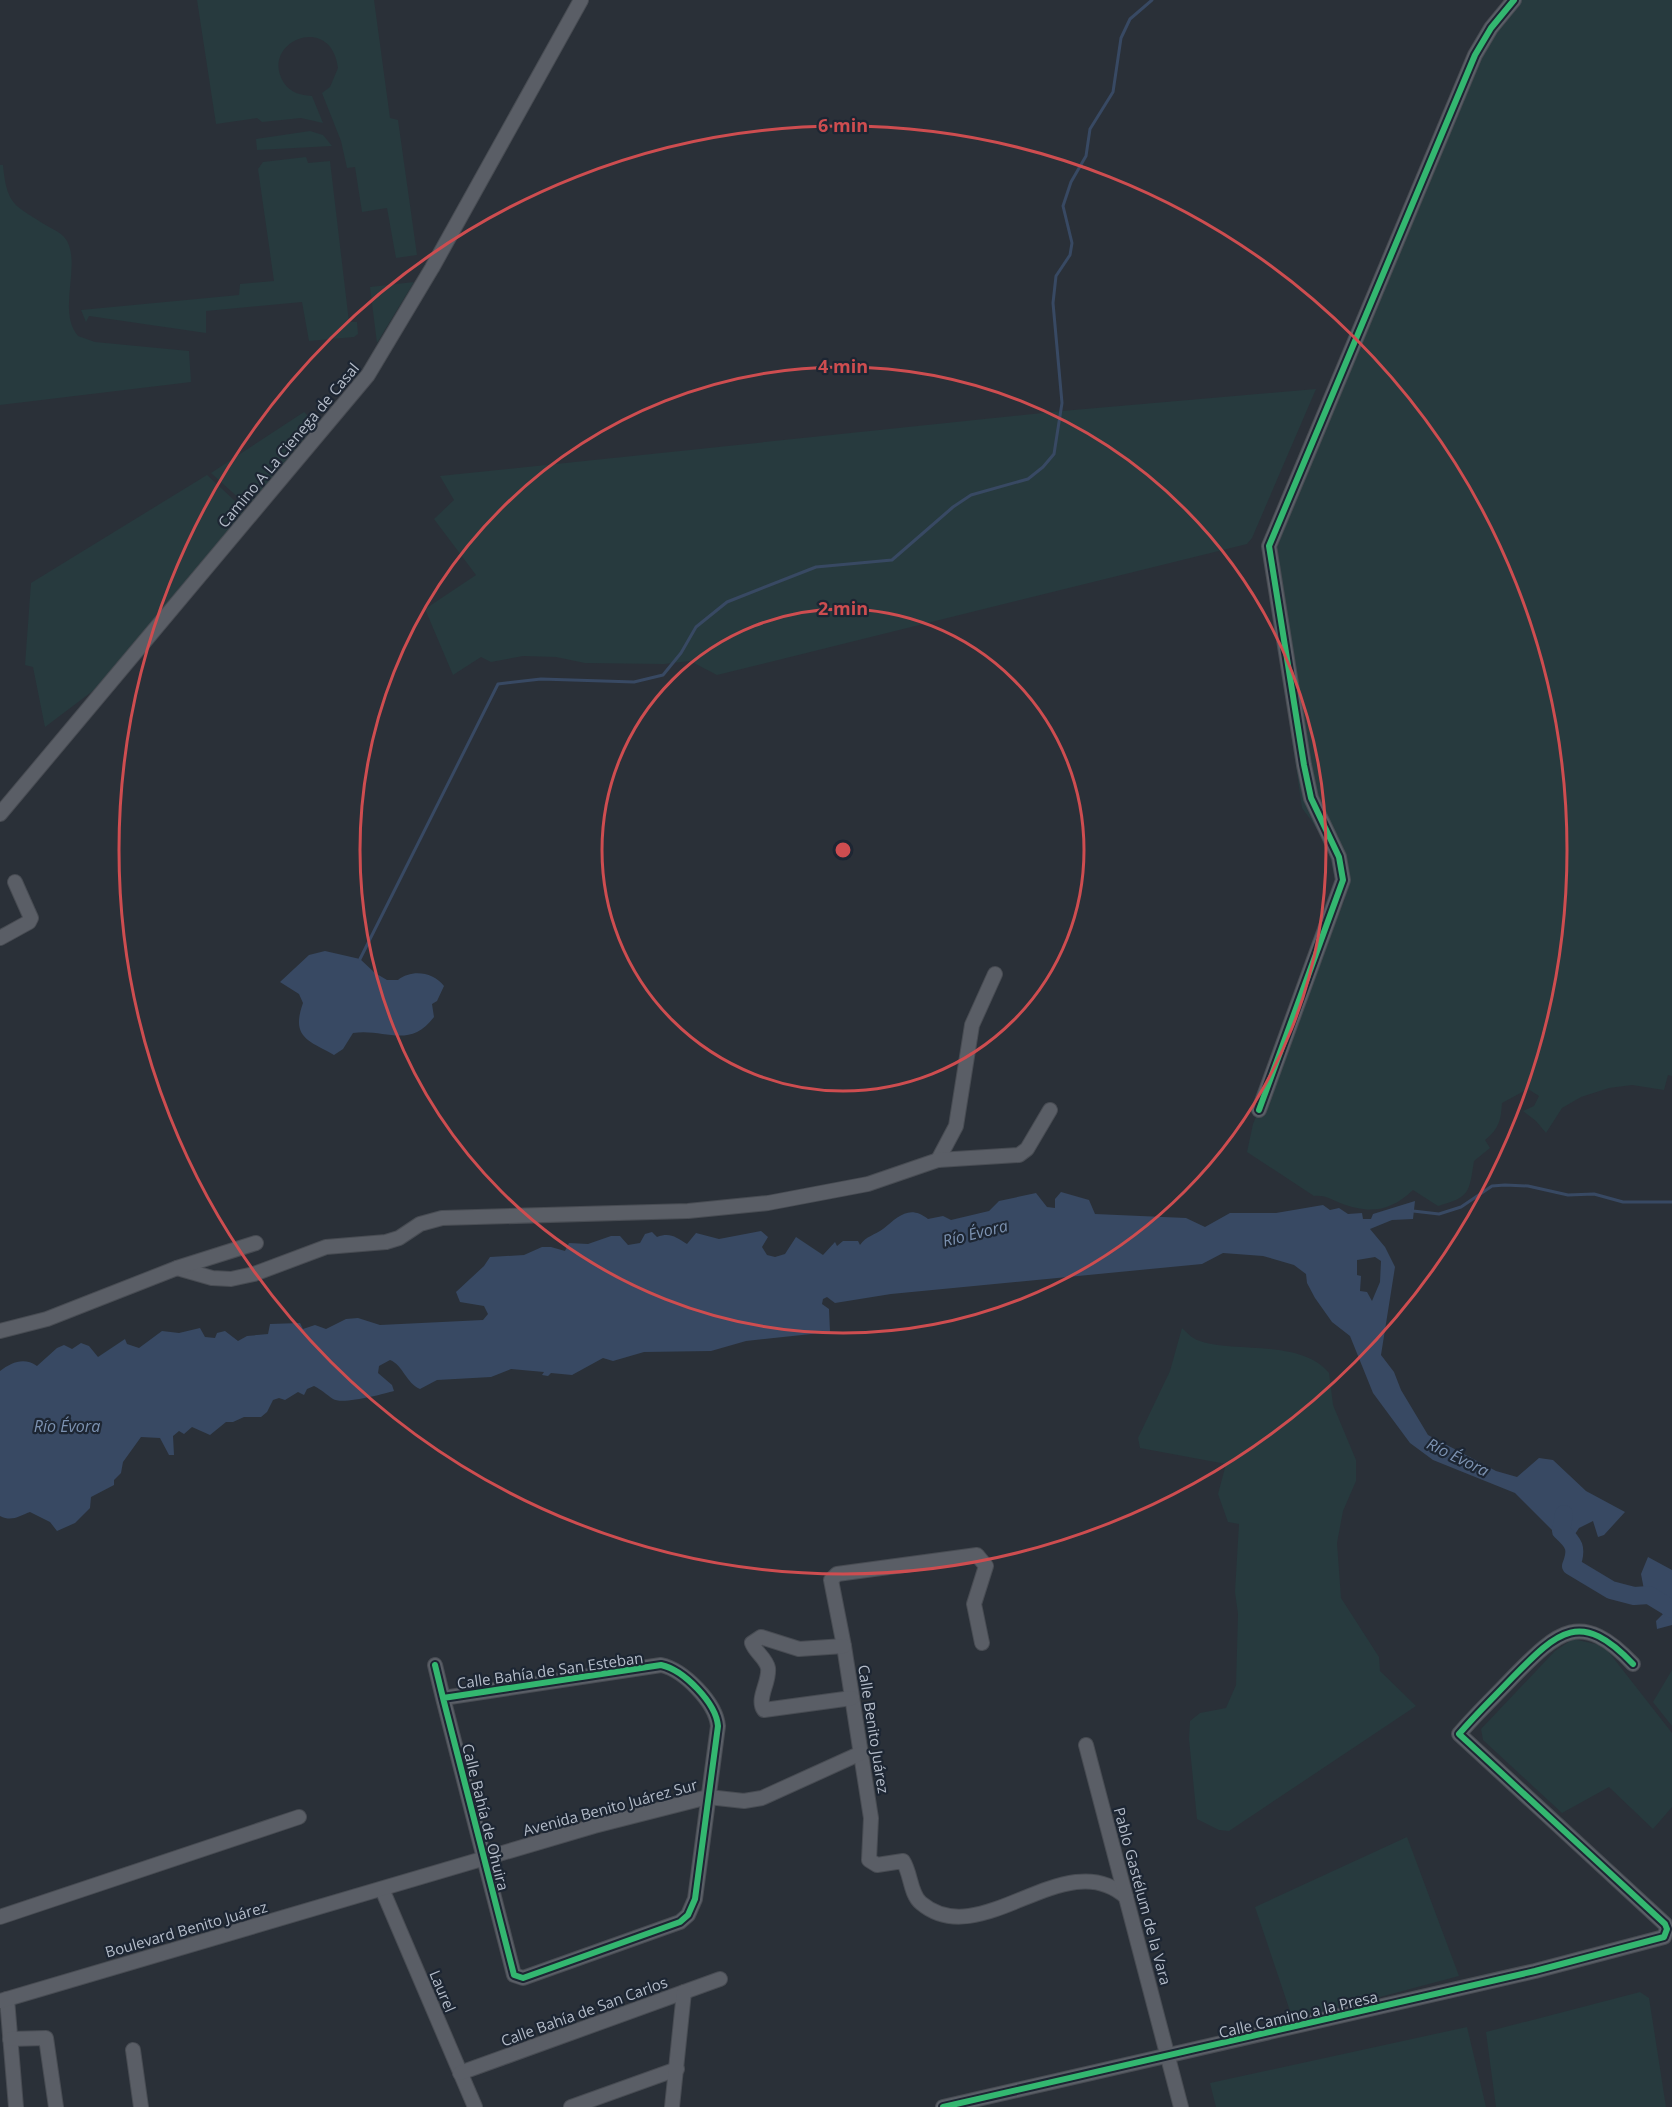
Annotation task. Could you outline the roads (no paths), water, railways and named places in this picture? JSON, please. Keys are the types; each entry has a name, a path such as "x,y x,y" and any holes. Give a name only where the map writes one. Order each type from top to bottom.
{"street":[{"name":"Camino A La Cienega de Casal","path":"0,814 368,375 432,268 581,0"},
{"path":"1259,1110 1343,880 1339,857 1311,798 1306,776 1269,546 1475,55 1487,34 1514,0"},
{"path":"0,938 29,922 31,918 15,882"},
{"path":"938,1160 956,1126 972,1025 995,974"},
{"path":"177,1268 212,1278 231,1279 254,1274 326,1247 386,1242 399,1238 420,1224 442,1218 688,1211 768,1203 868,1184 938,1160 1019,1155 1027,1149 1050,1110"},
{"path":"0,1331 47,1319 177,1268 256,1243"},
{"name":"Calle Benito Juárez","path":"982,1643 974,1604 986,1566 977,1555 837,1574 831,1580 844,1646 871,1818 869,1860 877,1865 903,1862 919,1901 936,1912 948,1916 990,1911 1044,1890 1085,1881 1114,1887 1126,1897"},
{"name":"Calle Camino a la Presa","path":"943,2107 1657,1940 1667,1933 1665,1924 1459,1734 1546,1644 1567,1633 1573,1631 1597,1634 1615,1645 1633,1664"},
{"path":"844,1646 799,1649 768,1638 753,1640 753,1647 768,1665 767,1682 761,1703 764,1710 852,1698"},
{"name":"Calle Bahía de Ohuira","path":"435,1665 514,1975"},
{"name":"Calle Bahía de San Esteban","path":"443,1698 666,1666 700,1692 717,1714 718,1726 695,1899 688,1915 680,1922 522,1978 514,1975"},
{"name":"Pablo Gastélum de la Vara","path":"1086,1745 1182,2107"},
{"path":"708,1797 744,1801 762,1798 861,1753"},
{"name":"Avenida Benito Juárez Sur","path":"382,1889 484,1858 708,1797"},
{"path":"0,1917 299,1817"},
{"name":"Boulevard Benito Juárez","path":"4,2000 382,1889"},
{"name":"Laurel","path":"382,1889 475,2107"},
{"name":"Calle Bahía de San Carlos","path":"460,2073 720,1979"},
{"path":"672,2107 684,1992"},
{"path":"4,2000 16,2107"},
{"path":"10,2039 46,2038 56,2107"},
{"path":"133,2050 141,2107"},
{"path":"571,2107 609,2100 677,2068"}],"water":[{"path":"325,951 360,959 375,973 387,980 398,980 416,973 428,975 439,981 444,986 437,1001 432,1004 434,1017 425,1027 406,1035 353,1033 343,1049 334,1055 309,1041 300,1030 303,1003 299,994 280,982 309,955"},
{"name":"Río Évora","path":"1061,1192 1089,1200 1095,1214 1186,1218 1205,1227 1230,1213 1276,1213 1323,1205 1330,1210 1339,1208 1348,1214 1362,1213 1363,1219 1371,1219 1373,1214 1415,1201 1413,1219 1392,1220 1370,1229 1385,1247 1395,1267 1381,1355 1394,1372 1401,1390 1428,1435 1496,1471 1517,1477 1539,1458 1553,1460 1586,1491 1625,1512 1604,1535 1598,1537 1593,1521 1579,1528 1575,1534 1568,1536 1554,1532 1515,1493 1433,1460 1410,1443 1373,1393 1350,1336 1332,1322 1315,1298 1307,1283 1306,1274 1294,1265 1263,1256 1223,1253 1202,1264 891,1294 835,1303 827,1297 823,1299 822,1304 829,1309 830,1332 746,1341 711,1351 644,1352 613,1361 603,1358 572,1375 551,1373 548,1376 542,1375 544,1372 511,1369 491,1377 437,1380 420,1389 411,1383 398,1366 390,1360 379,1366 378,1373 392,1385 394,1391 338,1401 314,1386 307,1389 304,1395 298,1392 285,1400 279,1398 273,1400 267,1412 261,1417 244,1417 233,1422 226,1422 210,1435 192,1427 184,1434 179,1431 173,1436 174,1455 169,1455 160,1438 141,1437 123,1462 121,1473 114,1480 114,1485 91,1497 90,1508 75,1523 57,1531 50,1522 30,1512 12,1518 0,1516 0,1371 9,1365 23,1361 37,1366 57,1348 64,1345 72,1349 81,1343 89,1346 98,1357 125,1339 127,1344 139,1348 162,1331 179,1333 200,1328 205,1337 215,1338 217,1333 225,1331 238,1341 247,1336 268,1334 270,1324 300,1323 303,1329 315,1325 326,1329 346,1319 358,1318 380,1325 483,1320 488,1314 484,1306 460,1302 456,1292 484,1266 490,1257 524,1255 542,1247 565,1251 569,1243 588,1244 611,1236 620,1236 628,1245 640,1243 645,1234 652,1232 657,1237 669,1235 687,1244 696,1233 719,1239 761,1231 768,1237 762,1247 767,1255 775,1257 785,1254 796,1237 823,1255 835,1242 837,1246 843,1241 858,1241 860,1245 909,1212 928,1219 943,1216 951,1220 989,1211 999,1201 1036,1193 1047,1207 1055,1208 1055,1199","holes":["1375,1257 1381,1261 1380,1282 1372,1301 1367,1292 1360,1291 1361,1276 1357,1275 1357,1260"]},
{"path":"1648,1557 1672,1570 1672,1625 1657,1629 1656,1621 1663,1614 1646,1600 1641,1574"}],"waterway":[{"path":"360,959 498,684 541,679 634,682 663,675 681,653 696,627 727,602 816,567 892,560 953,507 971,495 1028,479 1054,454 1062,403 1053,303 1056,276 1070,255 1072,243 1063,206 1071,182 1086,156 1090,129 1113,92 1121,38 1130,19 1152,0"},
{"path":"1413,1211 1439,1214 1461,1207 1492,1186 1505,1185 1528,1186 1568,1195 1594,1194 1623,1202 1672,1202"},
{"name":"Río Évora","path":"1564,1514 1561,1531 1574,1546 1571,1566 1611,1590 1634,1596 1649,1595 1672,1609"}]}
